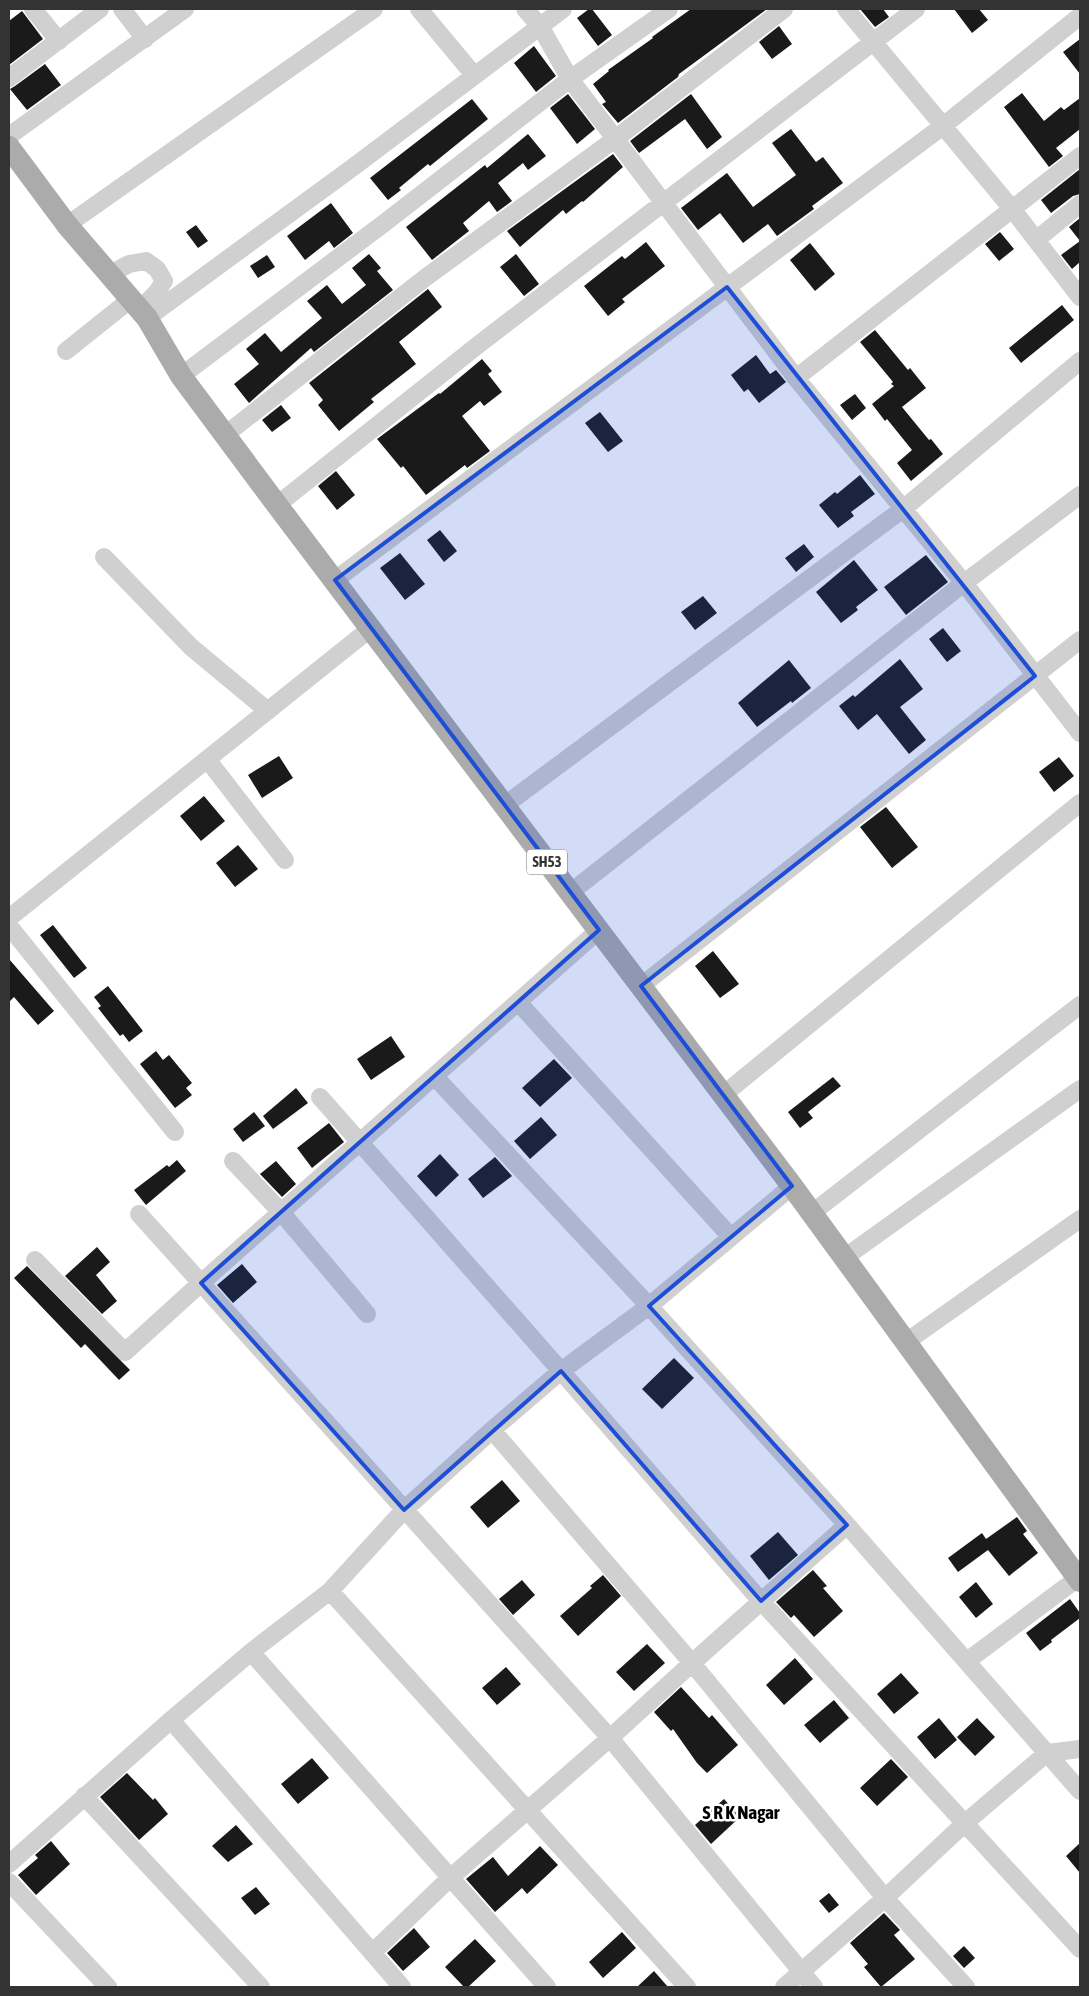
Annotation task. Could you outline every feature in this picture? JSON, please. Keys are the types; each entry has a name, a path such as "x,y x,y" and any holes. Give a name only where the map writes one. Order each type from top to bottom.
{"main road":[{"name":"SH53","path":"9,148 67,225 140,309 181,376 724,1095 1079,1577"}],"street":[{"path":"33,9 59,41"},
{"path":"9,78 100,9"},
{"path":"122,9 145,39"},
{"path":"9,136 185,9"},
{"path":"67,225 374,9"},
{"path":"419,9 474,75"},
{"path":"525,9 540,26 570,79 796,378 964,583 1080,733"},
{"path":"66,351 140,309 474,75 563,9"},
{"path":"181,376 570,79 670,9"},
{"path":"226,435 425,278 615,139 784,9"},
{"path":"846,9 1078,289"},
{"path":"277,505 478,345 916,9"},
{"path":"335,580 944,126 1080,16"},
{"path":"796,378 1080,156"},
{"path":"1036,240 1080,204"},
{"path":"110,274 129,264 146,261 157,269 164,281 157,292 140,309"},
{"path":"504,805 903,510 1080,361"},
{"path":"571,892 964,583 1080,495"},
{"path":"104,557 191,647 268,710"},
{"path":"9,918 371,628"},
{"path":"641,986 1080,640"},
{"path":"207,759 285,860"},
{"path":"724,1095 1080,803"},
{"path":"9,926 175,1132"},
{"path":"35,1260 125,1352 599,930"},
{"path":"518,1002 731,1237"},
{"path":"812,1213 1080,1005"},
{"path":"435,1077 649,1306 847,1525 1080,1791"},
{"path":"844,1258 1080,1089"},
{"path":"320,1097 761,1601 1080,1949"},
{"path":"234,1161 281,1212 367,1314"},
{"path":"9,1864 171,1720 251,1652 330,1591 404,1510 492,1430 561,1371 649,1306 792,1186"},
{"path":"139,1214 610,1738 814,1987"},
{"path":"906,1342 1080,1220"},
{"path":"492,1430 692,1662 885,1898 966,1987"},
{"path":"372,1953 450,1878 610,1738 692,1662 847,1525"},
{"path":"967,1661 1079,1577"},
{"path":"330,1591 687,1987"},
{"path":"251,1652 547,1987"},
{"path":"171,1720 402,1987"},
{"path":"784,1987 885,1898 965,1823 1047,1753 1080,1749"},
{"path":"84,1796 261,1987"},
{"path":"9,1882 108,1987"}],"highlighted area":[{"path":"727,287 1035,676 641,986 792,1186 649,1306 847,1525 761,1601 561,1371 404,1510 201,1283 599,930 335,580"}],"building":[{"path":"589,9 592,9 612,35 598,46 577,18"},
{"path":"691,9 767,9 679,74 678,77 618,123 602,104 606,102 593,84 608,70"},
{"path":"860,9 883,9 889,17 875,27"},
{"path":"954,9 979,9 988,20 972,33"},
{"path":"22,11 43,39 9,65 9,21"},
{"path":"779,26 792,44 772,59 759,42"},
{"path":"1080,39 1080,74 1063,52"},
{"path":"534,46 556,76 536,92 514,63"},
{"path":"45,64 61,85 27,110 10,89"},
{"path":"1022,93 1044,121 1061,107 1064,110 1080,98 1080,129 1056,148 1063,156 1049,167 1004,107"},
{"path":"568,94 595,129 577,144 550,108"},
{"path":"691,94 722,137 707,149 685,119 639,153 630,141"},
{"path":"472,99 488,119 430,166 428,164 399,188 401,190 388,200 370,178"},
{"path":"791,129 816,162 823,157 843,183 812,206 814,209 777,236 768,224 743,243 720,213 698,230 681,208 727,173 753,207 796,175 772,143"},
{"path":"528,134 546,156 528,170 523,163 498,183 512,201 497,212 489,201 463,223 469,231 432,260 406,227 485,165 487,168"},
{"path":"613,154 623,167 583,202 566,214 563,210 520,247 507,231"},
{"path":"1080,169 1080,194 1073,196 1051,213 1041,200"},
{"path":"331,203 353,233 334,248 329,241 305,260 287,236"},
{"path":"1080,218 1080,241 1069,227"},
{"path":"196,225 208,241 198,248 186,232"},
{"path":"1000,232 1014,249 999,261 985,244"},
{"path":"1080,241 1080,262 1072,269 1061,255"},
{"path":"646,242 665,266 622,299 625,302 608,316 584,286 622,256 625,259"},
{"path":"810,243 835,274 815,291 790,260"},
{"path":"369,254 381,268 377,271 393,290 314,352 311,348 249,403 234,384 259,364 246,349 265,333 281,352 322,318 307,301 327,285 342,304 366,285 352,268"},
{"path":"516,254 539,284 524,296 500,267"},
{"path":"267,255 275,267 258,278 250,266"},
{"path":"428,289 442,307 399,342 416,364 371,399 374,402 339,431 318,405 323,400 309,383"},
{"path":"1062,305 1074,320 1021,363 1009,348"},
{"path":"875,330 908,370 910,368 926,388 902,407 943,454 911,481 897,463 912,450 872,404 894,386 891,384 893,382 860,342"},
{"path":"756,355 770,374 776,370 786,382 759,403 748,389 744,392 731,375"},
{"path":"482,359 492,371 488,374 502,392 484,406 480,401 462,416 490,451 467,468 465,465 426,495 403,466 401,468 377,439 440,394"},
{"path":"855,394 866,408 852,420 840,405"},
{"path":"281,405 291,418 272,432 262,420"},
{"path":"600,412 623,441 608,452 585,423"},
{"path":"336,471 355,495 337,510 318,486"},
{"path":"860,475 875,494 851,512 854,516 838,528 819,505 835,492 837,494"},
{"path":"440,530 457,551 444,562 427,540"},
{"path":"804,544 814,557 796,572 785,558"},
{"path":"400,553 425,584 405,600 380,568"},
{"path":"926,555 948,582 906,615 884,587"},
{"path":"854,560 878,590 856,607 858,610 841,623 816,592"},
{"path":"703,596 717,613 695,630 681,612"},
{"path":"943,628 961,651 947,662 929,639"},
{"path":"900,659 923,689 900,707 926,740 909,754 877,714 858,730 839,706 853,695 855,697"},
{"path":"789,660 811,688 757,727 738,703"},
{"path":"279,756 293,778 262,798 248,775"},
{"path":"1059,757 1074,776 1054,792 1039,772"},
{"path":"204,796 225,821 201,841 180,816"},
{"path":"886,807 918,847 892,868 860,827"},
{"path":"238,845 258,869 235,887 216,863"},
{"path":"53,925 87,968 74,978 40,935"},
{"path":"713,951 739,984 720,998 695,966"},
{"path":"9,959 54,1011 38,1025 14,997 9,1002"},
{"path":"108,986 143,1031 129,1042 123,1034 120,1036 98,1008 101,1006 94,997"},
{"path":"391,1036 405,1057 371,1080 357,1059"},
{"path":"156,1051 163,1060 169,1055 192,1083 186,1088 192,1095 175,1108 140,1064"},
{"path":"554,1059 572,1078 540,1107 522,1088"},
{"path":"833,1077 841,1086 808,1112 813,1118 800,1128 788,1112"},
{"path":"296,1088 308,1103 273,1129 263,1116"},
{"path":"254,1112 265,1126 243,1142 233,1129"},
{"path":"541,1117 557,1135 530,1159 514,1141"},
{"path":"329,1123 344,1142 312,1168 297,1148"},
{"path":"440,1154 459,1175 436,1197 417,1176"},
{"path":"495,1157 512,1176 483,1198 468,1179"},
{"path":"177,1160 186,1171 146,1205 134,1190 167,1165 169,1167"},
{"path":"276,1161 296,1184 282,1197 260,1174"},
{"path":"97,1247 110,1262 96,1275 117,1301 102,1314 65,1276"},
{"path":"242,1264 257,1282 233,1303 217,1285"},
{"path":"27,1266 130,1370 119,1380 85,1344 81,1348 14,1278"},
{"path":"674,1358 694,1378 662,1409 642,1389"},
{"path":"502,1480 520,1501 488,1528 470,1507"},
{"path":"1017,1517 1027,1531 1023,1534 1038,1553 1009,1576 988,1550 958,1572 948,1558 982,1533 986,1539"},
{"path":"778,1532 798,1555 769,1580 750,1556"},
{"path":"813,1570 827,1586 823,1588 843,1611 814,1637 794,1615 791,1618 776,1602"},
{"path":"603,1575 621,1596 578,1636 560,1616 592,1588 590,1586"},
{"path":"522,1580 535,1595 513,1615 499,1599"},
{"path":"976,1582 993,1604 976,1618 959,1597"},
{"path":"1070,1599 1080,1613 1080,1618 1040,1651 1026,1633"},
{"path":"647,1644 665,1663 634,1691 616,1672"},
{"path":"795,1658 813,1679 784,1705 766,1685"},
{"path":"506,1667 521,1684 497,1705 482,1688"},
{"path":"901,1673 919,1693 894,1714 877,1694"},
{"path":"681,1687 709,1718 712,1715 738,1745 707,1773 697,1763 673,1729 671,1731 654,1712"},
{"path":"834,1700 849,1718 820,1743 804,1725"},
{"path":"939,1718 957,1740 935,1759 917,1737"},
{"path":"977,1718 995,1737 975,1756 957,1737"},
{"path":"312,1758 329,1778 298,1804 281,1784"},
{"path":"891,1759 908,1777 877,1806 860,1788"},
{"path":"127,1773 153,1800 155,1798 168,1814 139,1840 100,1797"},
{"path":"724,1799 740,1817 711,1844 695,1825"},
{"path":"236,1825 253,1844 228,1862 212,1846"},
{"path":"51,1841 70,1864 36,1895 18,1875 38,1858 35,1855"},
{"path":"1080,1843 1080,1873 1066,1856"},
{"path":"540,1846 558,1865 527,1894 522,1888 495,1912 466,1879 493,1857 508,1876"},
{"path":"256,1887 270,1904 255,1915 241,1898"},
{"path":"829,1893 839,1905 829,1913 819,1901"},
{"path":"884,1913 900,1930 894,1935 915,1959 881,1987 864,1967 868,1964 850,1943"},
{"path":"414,1928 430,1947 403,1971 387,1953"},
{"path":"622,1932 636,1948 603,1978 589,1962"},
{"path":"475,1939 496,1961 468,1987 464,1987 445,1967"},
{"path":"964,1946 975,1958 964,1968 953,1956"},
{"path":"654,1971 668,1987 637,1987"}],"district":[{"name":"S R K Nagar","path":"741,1812"}]}
